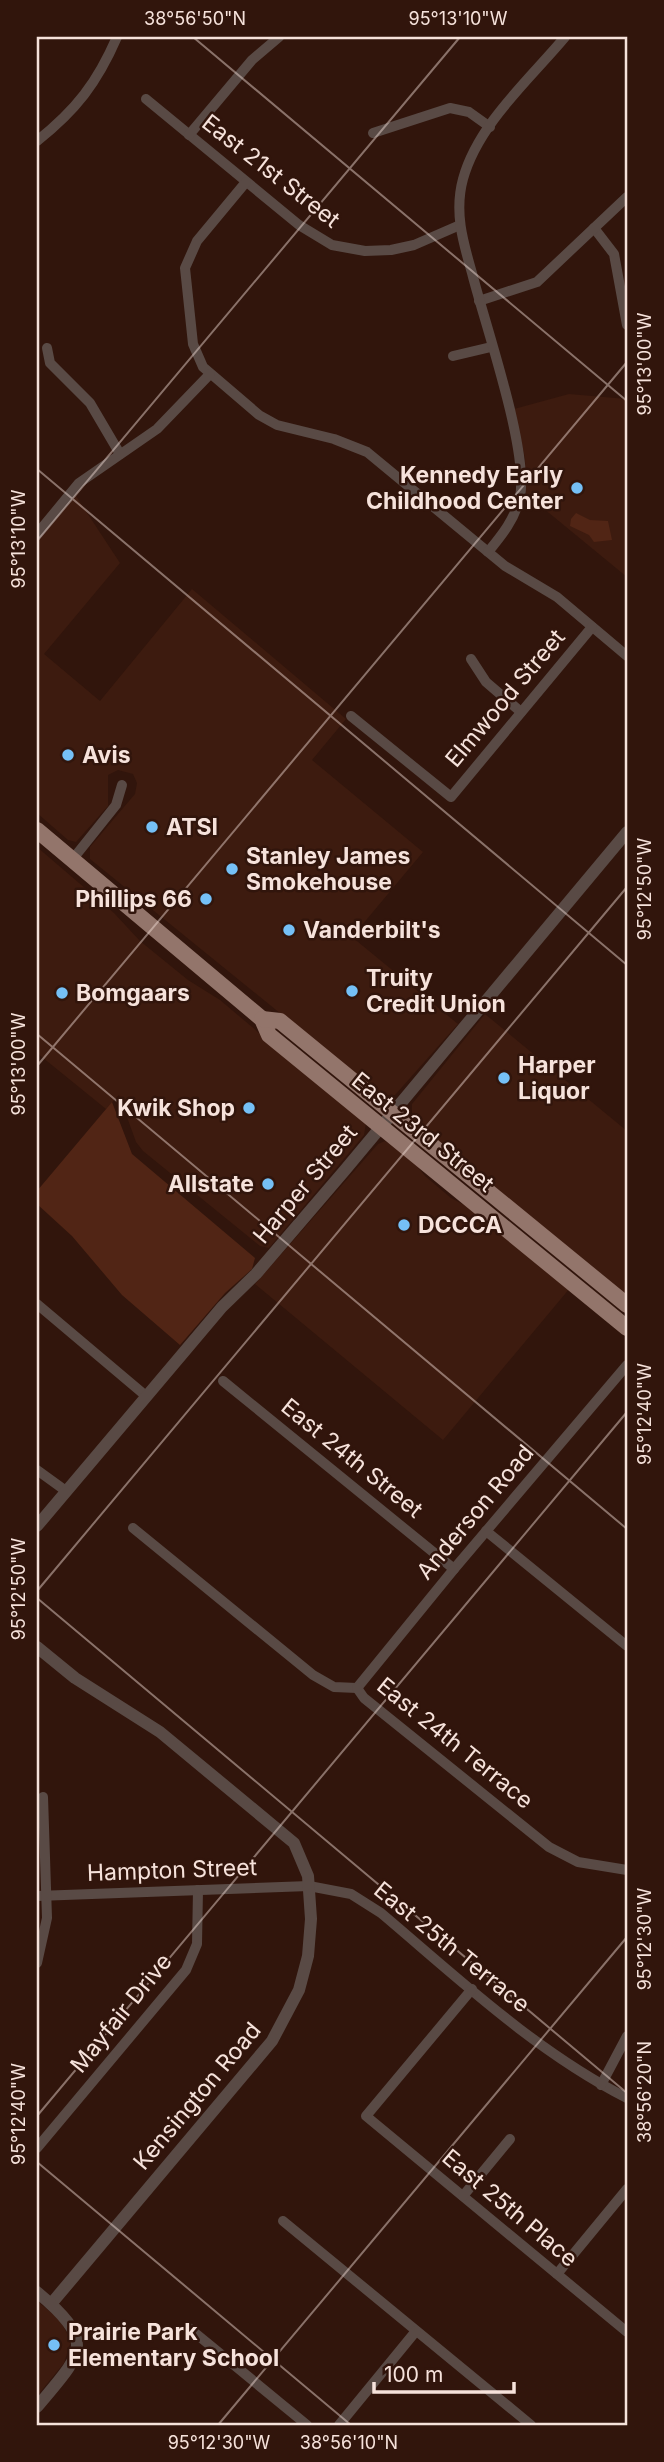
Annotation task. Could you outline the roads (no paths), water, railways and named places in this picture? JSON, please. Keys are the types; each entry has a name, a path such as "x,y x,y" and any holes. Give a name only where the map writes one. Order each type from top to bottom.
{"main road":[{"name":"East 23rd Street","path":"37,830 262,1018 269,1035 627,1328"},
{"name":"East 23rd Street","path":"262,1018 280,1021 627,1305"}],"street":[{"path":"37,141 73,112 102,69 117,37"},
{"path":"189,135 252,60 279,37"},
{"path":"488,552 511,521 521,482 516,441 460,225 463,178 489,127 565,37"},
{"name":"East 21st Street","path":"146,99 312,234 343,249 391,250 414,245 460,225"},
{"path":"373,133 450,108 469,112 489,127"},
{"path":"246,182 197,241 185,268 195,353 210,374 259,415 277,425 334,439 367,452 488,552 557,597 627,656"},
{"path":"479,301 537,282 627,197"},
{"path":"594,228 614,254 627,326"},
{"path":"453,356 491,346"},
{"path":"47,348 50,363 90,403 120,454"},
{"path":"37,534 79,483 157,429 210,374"},
{"name":"Elmwood Street","path":"351,716 451,797 592,626"},
{"path":"471,659 486,682 522,712"},
{"path":"72,860 116,805 122,785"},
{"name":"Harper Street","path":"37,1526 146,1396 393,1114 627,832"},
{"path":"37,1304 146,1396"},
{"name":"Anderson Road","path":"357,1688 627,1365"},
{"name":"East 24th Street","path":"223,1381 454,1569"},
{"path":"37,1470 66,1491"},
{"name":"East 24th Terrace","path":"133,1528 313,1675 334,1687 357,1688 364,1698 549,1847 578,1862 627,1870"},
{"path":"486,1531 627,1646"},
{"path":"37,1647 75,1678 160,1732 282,1832 301,1854 309,1886"},
{"path":"37,1964 46,1930 42,1896 43,1797"},
{"name":"Hampton Street","path":"42,1896 309,1886"},
{"name":"East 25th Terrace","path":"309,1886 339,1890 371,1906 543,2048 601,2085 627,2098"},
{"name":"Kensington Road","path":"51,2304 280,2028 299,1990 308,1956 311,1919 309,1886"},
{"name":"Mayfair Drive","path":"37,2148 186,1970 197,1944 198,1890"},
{"name":"East 25th Place","path":"472,1989 366,2116 627,2332"},
{"path":"601,2085 627,2036"},
{"path":"463,2196 510,2139"},
{"path":"557,2274 627,2189"},
{"path":"284,2221 531,2425"},
{"path":"37,2292 70,2322 77,2339 74,2362 37,2407"},
{"path":"189,2328 307,2425"},
{"path":"339,2425 416,2331"}],"place":[{"name":"Kennedy Early Childhood Center","path":"577,488"},
{"name":"Avis","path":"68,755"},
{"name":"ATSI","path":"152,827"},
{"name":"Stanley James Smokehouse","path":"232,869"},
{"name":"Phillips 66","path":"206,899"},
{"name":"Vanderbilt's","path":"289,930"},
{"name":"Truity Credit Union","path":"352,991"},
{"name":"Bomgaars","path":"62,993"},
{"name":"Harper Liquor","path":"504,1078"},
{"name":"Kwik Shop","path":"249,1108"},
{"name":"Allstate","path":"268,1184"},
{"name":"DCCCA","path":"404,1225"},
{"name":"Prairie Park Elementary School","path":"54,2345"}]}
